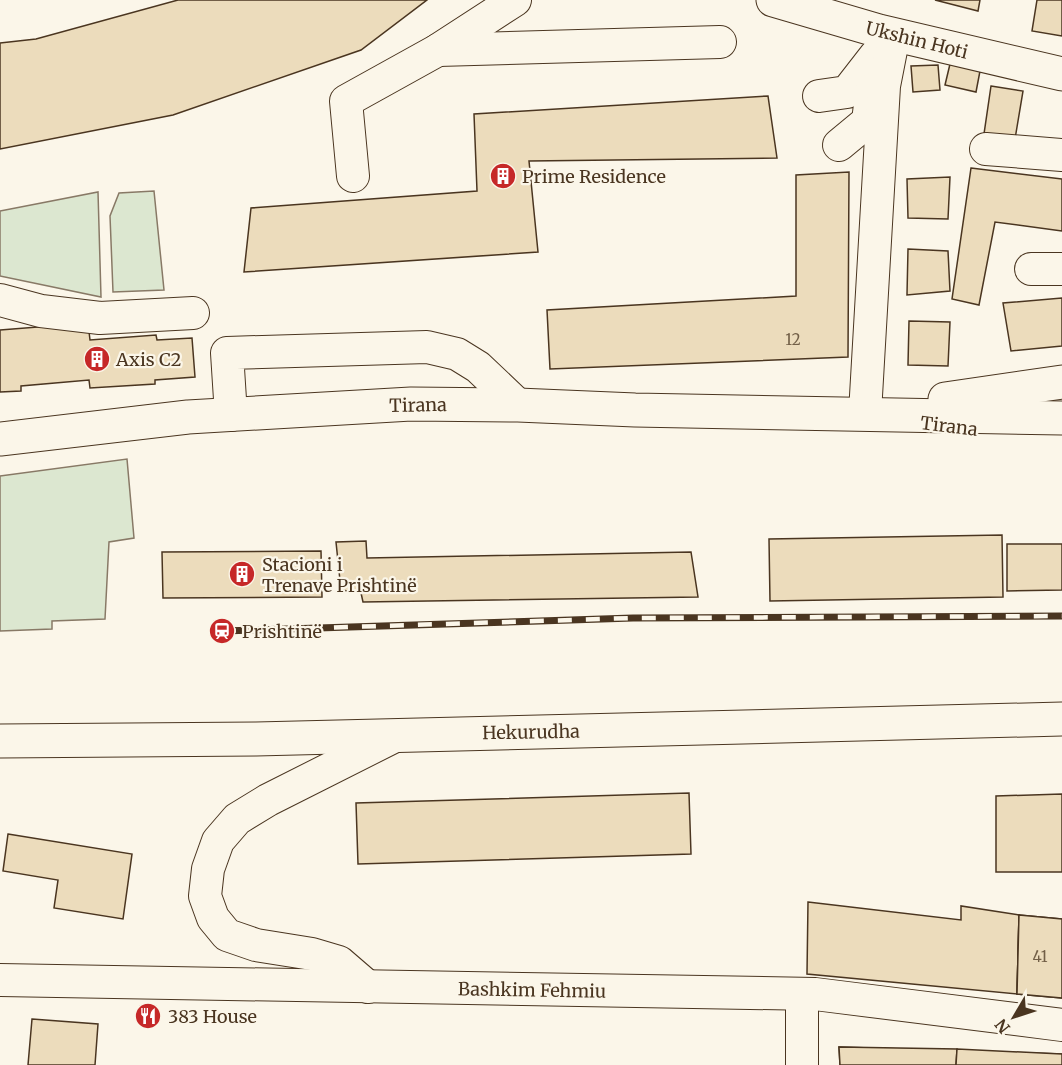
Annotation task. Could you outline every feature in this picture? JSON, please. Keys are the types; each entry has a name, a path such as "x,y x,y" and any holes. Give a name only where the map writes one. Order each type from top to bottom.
{"main road":[{"name":"Ukshin Hoti","path":"773,0 883,42 1062,74"},
{"path":"856,412 1062,382"},
{"name":"Tirana","path":"0,440 188,417 411,404 1062,418"},
{"name":"Tirana","path":"856,412 1062,439"},
{"name":"Hekurudha","path":"0,741 395,736 1062,718"}],"street":[{"path":"353,176 346,101 438,50 515,0"},
{"path":"438,50 720,42"},
{"path":"819,96 847,92 883,42"},
{"path":"839,145 868,121 883,42"},
{"path":"856,412 884,86 883,42"},
{"path":"986,149 1062,155"},
{"path":"1030,269 1062,269"},
{"path":"0,300 41,311 100,318 193,313"},
{"path":"231,415 227,353 427,347 458,354 478,367 518,405"},
{"path":"368,987 339,962 312,954 256,945 227,935 213,918 205,896 207,869 218,841 237,819 268,800 395,736"},
{"name":"Bashkim Fehmiu","path":"0,980 801,994 1062,1025"},
{"path":"801,994 801,1065"}],"green space":[{"path":"154,191 164,290 113,292 110,216 119,193"},
{"path":"98,192 101,297 0,276 0,211"},
{"path":"127,459 134,538 109,542 105,619 52,621 52,629 0,631 0,476"}],"building":[{"path":"178,0 427,0 361,50 173,115 0,149 0,43 36,39"},
{"path":"935,0 980,0 978,11"},
{"path":"1037,0 1062,0 1062,36 1032,31"},
{"path":"950,64 980,71 976,92 945,85"},
{"path":"938,65 940,90 913,92 911,66"},
{"path":"991,86 1023,91 1015,139 984,134"},
{"name":"Prime Residence","path":"768,96 777,158 529,161 538,252 244,272 251,208 477,191 474,114"},
{"path":"971,168 1062,179 1062,231 995,222 979,305 952,299"},
{"path":"849,172 848,357 550,369 547,310 796,296 796,175"},
{"path":"950,177 948,219 908,218 907,179"},
{"path":"908,249 948,251 950,291 907,295"},
{"path":"1062,298 1062,346 1011,351 1003,303"},
{"path":"909,321 950,322 948,366 908,365"},
{"name":"Axis C2","path":"88,323 90,340 156,335 157,340 192,338 195,377 155,380 155,384 90,388 89,380 21,386 21,391 0,392 0,330"},
{"path":"1002,535 1003,597 770,601 769,539"},
{"path":"366,541 367,558 691,552 698,597 363,602 361,593 341,590 336,542"},
{"path":"1007,544 1062,544 1062,590 1007,591"},
{"name":"Stacioni i Trenave Prishtinë","path":"321,551 322,597 163,598 162,552"},
{"path":"689,793 691,854 358,864 356,803"},
{"path":"1062,794 1062,872 996,872 996,796"},
{"path":"8,834 132,854 123,919 54,908 58,880 3,871"},
{"path":"808,902 961,920 961,906 1019,915 1017,994 807,974"},
{"path":"1019,915 1062,919 1062,998 1017,994"},
{"path":"1019,915 1062,919 1062,998 1017,994"},
{"path":"32,1019 98,1024 95,1065 28,1065"},
{"path":"839,1047 1062,1054 1062,1065 840,1065"},
{"path":"839,1047 957,1049 956,1065 840,1065"},
{"path":"957,1049 1062,1054 1062,1065 956,1065"}],"railway":[{"path":"222,631 633,618 1062,616"}],"place":[{"name":"Prime Residence","path":"503,176"},
{"name":"Axis C2","path":"97,359"},
{"name":"Stacioni i Trenave Prishtinë","path":"242,574"},
{"name":"Prishtinë","path":"222,631"},
{"name":"383 House","path":"148,1016"}]}
